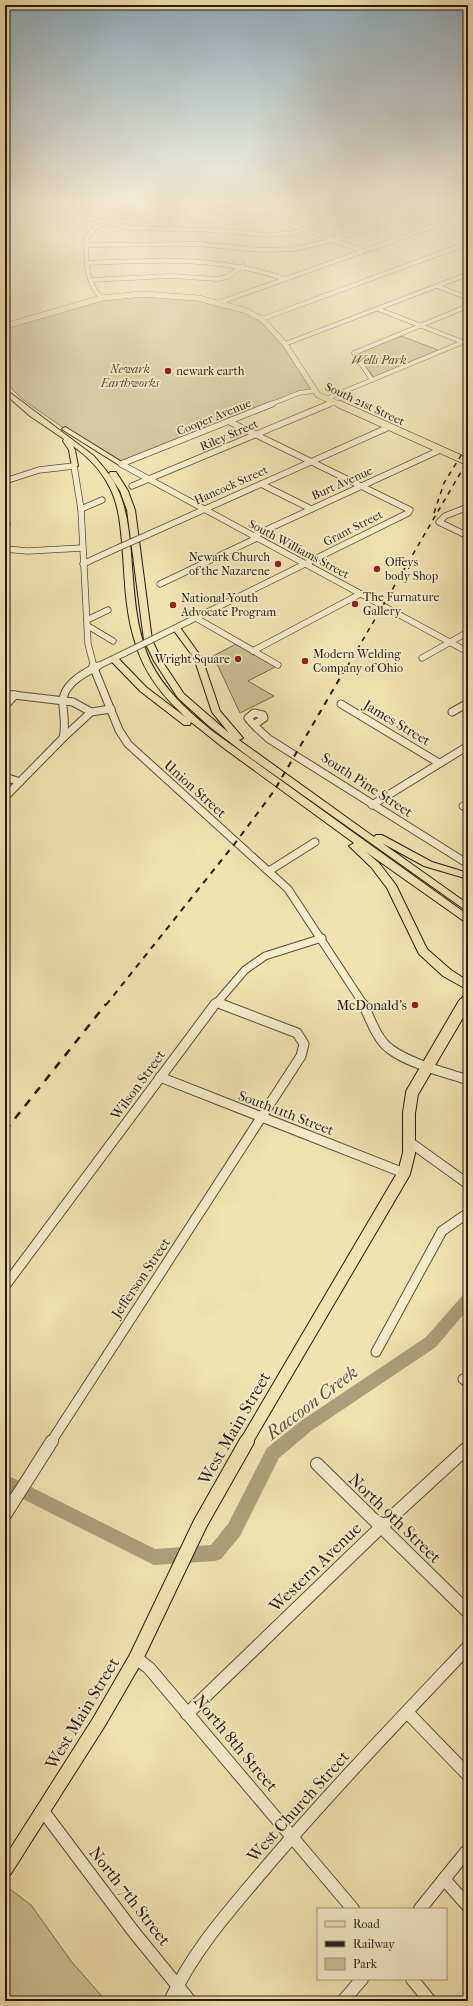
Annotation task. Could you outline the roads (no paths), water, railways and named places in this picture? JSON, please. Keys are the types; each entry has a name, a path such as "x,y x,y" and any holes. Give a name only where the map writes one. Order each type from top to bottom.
{"highway":[{"path":"5,382 22,399 68,432 121,464"},
{"path":"5,391 60,434 96,464 107,476 118,497 123,523 135,628 146,663 163,689 185,713 235,752 468,909"},
{"path":"68,432 103,462 112,472 124,491 131,510 134,526 146,632 158,661 181,696 213,725 468,920"},
{"path":"60,434 72,450 74,466"},
{"path":"176,628 198,658 212,702 221,720 269,767"},
{"path":"114,659 133,680 153,697 224,750 235,752"},
{"path":"333,817 352,819 411,856 428,864 468,876"},
{"path":"333,817 332,828 356,847 385,876 397,896 423,951 447,973 468,986"}],"main road":[{"name":"South 21st Street","path":"5,326 102,298 122,297"},
{"name":"South 21st Street","path":"185,297 198,298 244,310 262,319 285,344 315,391 326,399 468,462"},
{"name":"West Main Street","path":"5,1870 99,1722 136,1658 200,1524 287,1370 404,1173 410,1155 410,1102 412,1093 468,997"}],"street":[{"path":"218,303 236,297"},
{"path":"262,319 323,297"},
{"path":"285,344 410,297"},
{"path":"372,380 354,353 468,306"},
{"path":"378,309 466,342"},
{"path":"326,399 466,342"},
{"name":"Cooper Avenue","path":"121,464 230,422 299,393 315,391"},
{"name":"Riley Street","path":"132,486 333,403"},
{"path":"230,422 362,486"},
{"name":"Hancock Street","path":"83,564 389,427"},
{"name":"Burt Avenue","path":"160,584 312,509 440,450"},
{"name":"South Williams Street","path":"121,464 203,510 468,652"},
{"path":"5,481 39,470 74,466"},
{"name":"Union Street","path":"74,466 81,508 88,644 94,669 123,738 131,748 269,871 292,894 362,1001 381,1040 389,1048 402,1056 468,1080"},
{"path":"261,484 312,509"},
{"name":"Grant Street","path":"62,701 64,692 69,685 79,677 408,513 410,510 362,486"},
{"path":"81,508 102,500"},
{"path":"5,508 7,524 5,538"},
{"path":"468,508 444,516 439,522 468,536"},
{"path":"5,549 28,552 82,548"},
{"path":"253,651 360,594"},
{"path":"108,610 87,623 113,641"},
{"path":"196,618 278,665"},
{"path":"422,658 468,632"},
{"path":"5,694 74,702 91,712"},
{"path":"5,706 15,695"},
{"path":"62,701 66,726 62,738"},
{"path":"452,712 468,703"},
{"name":"James Street","path":"341,704 439,763"},
{"path":"5,797 62,738 67,736 91,712 111,709"},
{"name":"South Pine Street","path":"254,725 269,739 468,864"},
{"path":"372,805 468,746"},
{"path":"5,777 20,782"},
{"path":"269,871 315,842"},
{"name":"Wilson Street","path":"5,1286 216,1002 245,970 265,956 322,938"},
{"name":"Jefferson Street","path":"5,1516 35,1466 301,1056 305,1043 304,1039 297,1033 216,1002"},
{"name":"South 11th Street","path":"160,1077 404,1173"},
{"path":"411,1143 468,1184"},
{"path":"376,1352 438,1236 445,1228 468,1213"},
{"name":"Western Avenue","path":"187,1714 382,1526 468,1447"},
{"name":"North 9th Street","path":"317,1464 382,1526 468,1612"},
{"name":"West Church Street","path":"170,2001 176,1985 214,1928 292,1836 468,1647"},
{"name":"North 8th Street","path":"136,1658 149,1668 353,1908"},
{"path":"406,1712 468,1776"},
{"name":"North 7th Street","path":"43,1811 129,1926 190,2001"},
{"path":"421,1908 466,1852"},
{"path":"444,1879 468,1906"},
{"path":"343,2001 361,1980"},
{"path":"413,1980 430,2001"}],"waterway":[{"name":"Raccoon Creek","path":"5,1482 154,1557 215,1553 234,1530 273,1453 306,1426 431,1342 468,1299"}],"railway":[{"path":"434,513 444,483 468,444"},
{"path":"347,667 468,460"},
{"path":"106,1005 236,842 274,791 347,666"},
{"path":"5,1131 106,1004"}],"place":[{"name":"newark earth","path":"168,371"},
{"name":"Newark Church of the Nazarene","path":"278,564"},
{"name":"Offeys body Shop","path":"377,569"},
{"name":"The Furnature Gallery","path":"355,604"},
{"name":"National Youth Advocate Program","path":"173,605"},
{"name":"Wright Square","path":"238,659"},
{"name":"Modern Welding Company of Ohio","path":"305,661"},
{"name":"McDonald's","path":"415,1005"}],"park label":[{"name":"Wells Park","path":"379,360"},
{"name":"Newark Earthworks","path":"130,376"}]}
